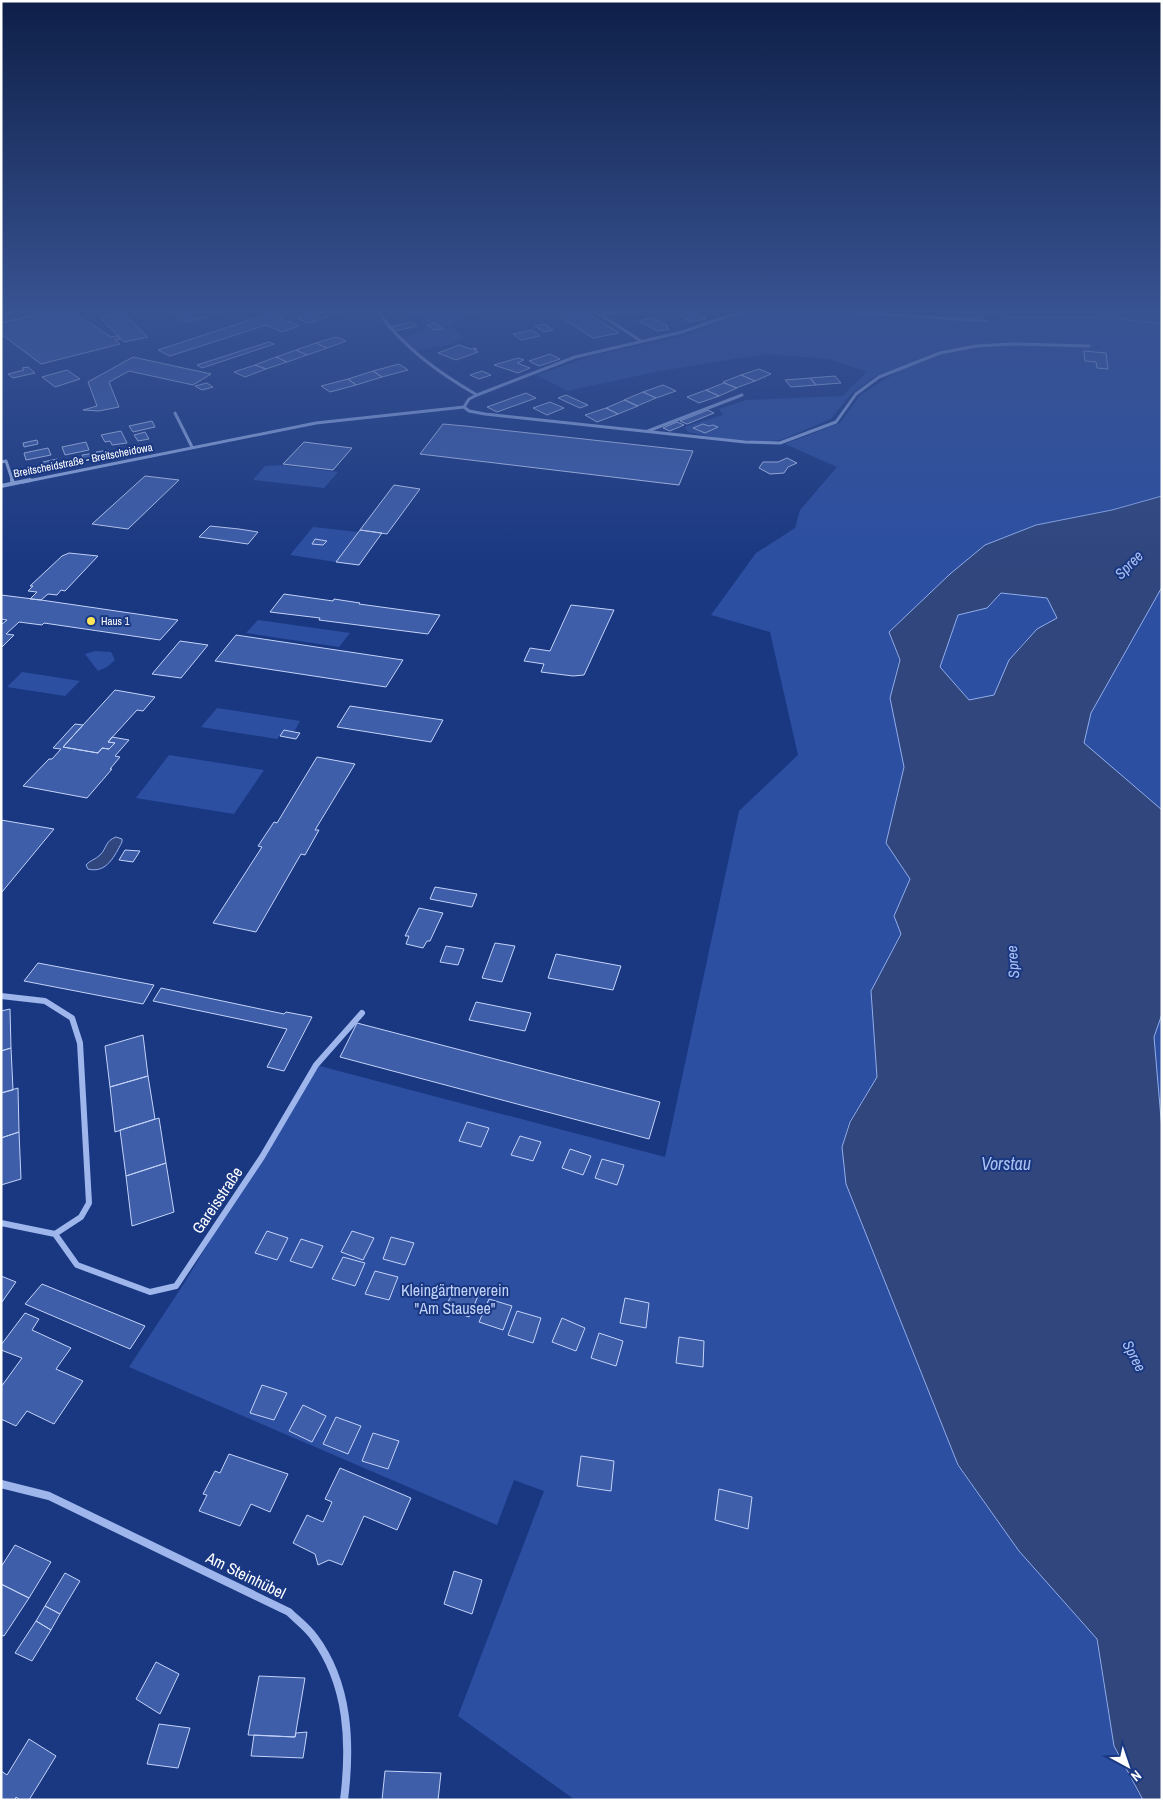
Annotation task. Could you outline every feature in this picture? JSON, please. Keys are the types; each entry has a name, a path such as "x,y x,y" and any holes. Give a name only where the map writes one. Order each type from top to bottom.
{"street":[{"path":"475,396 469,399 464,407 469,411 485,414 745,442 780,443 836,422 855,396"},
{"path":"645,432 739,396"},
{"name":"Breitscheidstraße - Breitscheidowa","path":"1,486 316,423 464,407"},
{"path":"175,413 192,448"},
{"path":"1,462 6,461 13,483"},
{"path":"1,996 45,1001 72,1018 80,1042 89,1203 81,1217 54,1234 1,1223"},
{"name":"Gareisstraße","path":"54,1234 77,1265 150,1292 176,1286 262,1157 316,1066 362,1013"},
{"name":"Am Steinhübel","path":"1,1484 49,1496 289,1612 313,1636 327,1658 340,1686 347,1720 349,1770 344,1800"}],"green space":[{"path":"850,396 831,419 781,440 761,442 719,438 688,432 685,427 723,415 719,409 746,400"},
{"name":"Kleingärtnerverein \"Am Stausee\"","path":"859,396 1162,396 1162,496 985,545 950,574 889,632 899,660 890,698 904,767 886,843 910,879 894,916 901,933 871,991 877,1077 849,1122 842,1147 846,1184 958,1466 1019,1551 1096,1638 1114,1747 1142,1800 575,1800 458,1716 544,1491 514,1480 497,1525 129,1367 183,1285 316,1065 665,1157 739,811 798,755 770,632 711,615 756,553 795,528 800,510 837,467 785,444 840,423"},
{"path":"282,465 338,472 324,488 253,480 265,466"},
{"path":"313,527 358,532 336,562 290,555"},
{"path":"1162,587 1162,810 1145,795 1046,739 1084,743 1091,713"},
{"path":"1001,593 1047,598 1057,618 1034,633 1018,649 1011,659 994,695 969,700 940,667 958,615 987,608"},
{"path":"258,620 350,633 339,647 246,633"},
{"path":"95,651 111,652 115,660 107,667 98,671 85,654"},
{"path":"22,672 80,681 65,696 7,687"},
{"path":"217,708 300,721 294,732 284,730 277,739 201,727"},
{"path":"169,755 264,770 234,814 136,798"},
{"path":"1162,1014 1162,1130 1154,1037"}],"water":[{"name":"Vorstau","path":"1162,496 1162,587 1091,713 1084,743 1162,810 1162,1014 1154,1037 1162,1130 1162,1800 1143,1800 1114,1746 1097,1639 1019,1551 958,1465 846,1184 842,1147 850,1122 877,1077 871,991 901,934 894,916 910,879 886,843 904,767 890,698 900,660 889,632 950,574 985,545 1036,525 1112,510","holes":["1001,593 1047,598 1057,618 1037,629 1009,660 994,695 969,700 940,667 958,615 987,608"]},
{"path":"116,837 122,839 122,842 110,862 100,869 88,869 86,865 100,855 108,843"}],"building":[{"path":"93,396 115,396 119,407 99,411 83,410 97,406"},
{"path":"518,396 532,396 536,398 497,412 487,407"},
{"path":"568,396 588,405 580,408 558,398"},
{"path":"633,396 652,396 656,398 637,406 624,400"},
{"path":"690,396 719,396 699,403 687,397"},
{"path":"625,400 638,406 618,414 606,408"},
{"path":"550,402 564,408 547,415 533,408"},
{"path":"606,408 618,414 597,422 585,415"},
{"path":"708,410 714,413 687,424 680,421"},
{"path":"152,421 155,427 133,432 129,426"},
{"path":"677,422 684,425 670,431 663,428"},
{"path":"443,424 693,451 679,485 420,454"},
{"path":"703,424 718,427 705,433 693,428"},
{"path":"121,431 127,443 112,445 110,441 105,442 101,435"},
{"path":"145,432 149,439 138,441 134,435"},
{"path":"37,440 38,444 24,447 23,443"},
{"path":"86,442 89,450 65,455 62,447"},
{"path":"304,442 352,448 333,470 283,464"},
{"path":"48,448 51,455 26,460 24,453"},
{"path":"109,450 111,455 98,457 96,452"},
{"path":"95,453 97,458 84,460 82,455"},
{"path":"787,458 797,463 788,467 784,473 770,474 759,468 763,462 778,462"},
{"path":"57,459 59,464 45,467 43,462"},
{"path":"145,476 179,480 128,529 92,524"},
{"path":"394,485 420,489 387,534 360,530"},
{"path":"210,526 258,532 248,544 199,537"},
{"path":"360,530 382,533 359,565 336,562"},
{"path":"315,539 327,541 323,545 312,544"},
{"path":"69,553 98,556 65,591 61,590 57,595 48,594 41,600 30,599 37,592 28,591 33,586 30,586 62,556"},
{"path":"284,594 333,601 334,599 440,615 428,634 270,612"},
{"name":"Haus 1","path":"1,595 178,620 160,640 44,623 42,625 19,622 6,634 14,635 1,648 1,625 7,620 1,619"},
{"path":"571,605 614,610 584,675 573,676 541,672 544,664 524,661 530,648 550,651"},
{"path":"236,635 403,660 386,687 215,661"},
{"path":"180,641 208,645 181,678 152,674"},
{"path":"115,690 155,697 143,711 137,710 108,742 115,743 109,749 102,748 98,753 63,747"},
{"path":"350,706 443,720 431,742 337,727"},
{"path":"75,724 83,725 63,747 98,753 102,748 109,749 115,743 108,742 112,737 129,740 115,756 120,757 110,769 112,769 87,798 23,786 61,749 53,748"},
{"path":"284,730 300,733 296,739 280,736"},
{"path":"317,757 355,764 315,830 319,830 305,855 301,854 256,932 213,923 262,847 258,846 274,822 277,823"},
{"path":"1,820 54,829 2,892 1,892"},
{"path":"125,850 140,851 133,862 119,860"},
{"path":"435,887 477,894 472,907 430,899"},
{"path":"419,908 443,913 430,941 427,941 423,948 406,944 409,936 405,936"},
{"path":"495,943 515,946 502,982 482,978"},
{"path":"446,946 464,949 458,965 440,962"},
{"path":"556,954 621,966 613,990 548,978"},
{"path":"38,963 154,985 143,1004 24,981"},
{"path":"161,988 284,1014 286,1012 312,1017 284,1071 267,1067 287,1029 153,1001"},
{"path":"476,1002 531,1013 525,1031 469,1020"},
{"path":"10,1009 11,1048 1,1051 1,1011"},
{"path":"357,1023 660,1102 649,1139 340,1057"},
{"path":"143,1035 148,1076 110,1087 105,1046"},
{"path":"11,1048 13,1090 1,1093 1,1051"},
{"path":"148,1076 155,1119 115,1132 110,1087"},
{"path":"18,1088 19,1132 1,1138 1,1093"},
{"path":"159,1118 166,1163 126,1176 120,1130"},
{"path":"467,1122 489,1128 481,1147 459,1141"},
{"path":"19,1132 21,1179 1,1185 1,1138"},
{"path":"520,1136 541,1142 533,1161 511,1155"},
{"path":"570,1149 591,1156 583,1175 562,1168"},
{"path":"602,1159 624,1165 617,1185 595,1178"},
{"path":"166,1163 174,1212 132,1226 126,1176"},
{"path":"267,1231 288,1238 277,1260 255,1253"},
{"path":"352,1231 374,1238 363,1260 341,1252"},
{"path":"391,1237 414,1243 405,1265 383,1259"},
{"path":"301,1239 323,1246 312,1268 290,1261"},
{"path":"343,1257 365,1263 355,1286 332,1279"},
{"path":"375,1271 398,1277 389,1300 365,1294"},
{"path":"1,1276 16,1282 2,1302 1,1301"},
{"path":"42,1284 145,1326 130,1349 25,1304"},
{"path":"456,1286 479,1294 469,1317 445,1308"},
{"path":"625,1298 649,1303 646,1328 620,1323"},
{"path":"489,1299 512,1306 503,1330 479,1322"},
{"path":"517,1311 541,1318 533,1343 508,1335"},
{"path":"25,1313 39,1319 32,1330 71,1348 56,1369 83,1381 54,1424 27,1411 16,1426 1,1419 1,1387 22,1358 1,1350 1,1345"},
{"path":"562,1318 585,1328 576,1351 552,1342"},
{"path":"599,1333 623,1341 616,1366 591,1358"},
{"path":"679,1337 704,1341 703,1367 676,1363"},
{"path":"262,1385 287,1393 274,1420 250,1413"},
{"path":"303,1405 326,1416 312,1442 289,1431"},
{"path":"336,1417 361,1426 348,1454 323,1444"},
{"path":"373,1433 399,1441 388,1469 362,1461"},
{"path":"229,1454 288,1474 270,1512 251,1504 240,1526 199,1511 207,1495 203,1494 215,1471 220,1473"},
{"path":"581,1456 614,1461 611,1491 577,1486"},
{"path":"340,1468 411,1498 397,1530 364,1516 342,1565 329,1560 318,1565 315,1554 293,1543 307,1515 323,1522 332,1502 325,1499"},
{"path":"719,1489 752,1497 748,1529 715,1520"},
{"path":"15,1545 51,1562 29,1598 1,1584 1,1567"},
{"path":"454,1571 482,1580 472,1614 444,1604"},
{"path":"65,1573 80,1581 60,1614 45,1606"},
{"path":"1,1584 29,1598 4,1636 1,1635"},
{"path":"45,1606 60,1614 51,1630 36,1621"},
{"path":"36,1621 51,1630 32,1661 15,1653"},
{"path":"156,1662 179,1674 160,1714 136,1699"},
{"path":"259,1676 305,1678 295,1737 248,1735"},
{"path":"159,1724 190,1728 178,1768 147,1764"},
{"path":"307,1732 303,1758 251,1756 254,1735 295,1737 296,1733"},
{"path":"29,1739 56,1756 29,1800 20,1800 16,1797 15,1800 1,1800 1,1771 7,1775"},
{"path":"385,1771 441,1773 438,1800 382,1800"}],"place":[{"name":"Haus 1","path":"91,621"}],"water label":[{"name":"Spree","path":"1129,565"},
{"name":"Spree","path":"1013,962"},
{"name":"Spree","path":"1134,1356"}]}
